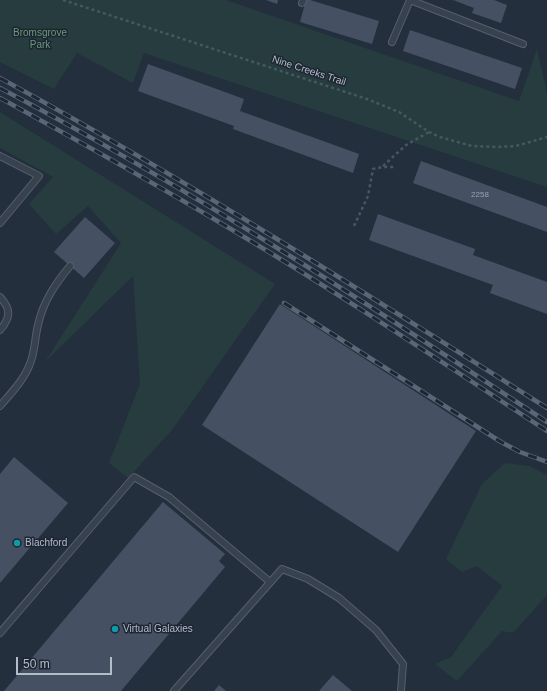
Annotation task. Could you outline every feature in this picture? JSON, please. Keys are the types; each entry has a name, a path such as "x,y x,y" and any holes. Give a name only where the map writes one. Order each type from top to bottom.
{"lane":[{"path":"392,42 410,0 523,44"},
{"path":"0,156 39,176 0,223"},
{"path":"0,406 17,387 28,369 33,357 38,324 43,308 54,287 70,266"},
{"path":"0,297 7,305 9,313 6,322 0,330"},
{"path":"0,632 134,477 169,497 270,582"},
{"path":"174,691 282,569 308,579 339,598 376,630 404,664 401,691"}],"path":[{"name":"Nine Creeks Trail","path":"63,0 367,98 399,112 429,132 440,137 472,146 497,147 516,146 547,137"},
{"path":"383,167 406,145 429,132"},
{"path":"354,226 368,196 373,169 396,167"}],"green space":[{"name":"Bromsgrove Park","path":"0,0 226,0 519,101 537,49 547,93 547,187 144,53 133,83 77,53 54,89 0,62"},
{"path":"0,112 275,284 172,430 128,478 109,463 140,384 133,276 45,362 121,243 88,206 56,234 29,204 53,177 0,148"},
{"path":"505,463 529,466 547,475 547,595 513,633 502,631 457,681 435,664 451,657 502,586 477,566 462,572 446,559 482,484"}],"building":[{"path":"266,0 278,0 277,4"},
{"path":"306,0 379,21 372,44 300,22"},
{"path":"453,0 494,0 507,5 501,23 472,13 474,8"},
{"path":"410,30 522,68 515,89 403,51"},
{"path":"148,64 244,99 240,111 359,154 353,173 233,129 234,126 138,91"},
{"path":"421,161 547,207 547,232 413,183"},
{"path":"378,214 475,249 473,255 547,282 547,314 490,293 493,285 369,240"},
{"path":"85,217 115,243 84,278 54,252"},
{"path":"280,304 476,431 398,552 202,425"},
{"name":"Blachford","path":"14,457 68,503 0,583 0,474"},
{"name":"Virtual Galaxies","path":"163,502 225,554 219,561 225,567 121,691 4,691"},
{"path":"333,675 352,691 319,691"},
{"path":"219,685 226,691 214,691"}],"railway":[{"path":"0,78 70,117 276,238 547,408"},
{"path":"0,88 140,166 278,248 547,422"},
{"path":"0,98 140,176 265,250 387,326 547,431"},
{"path":"284,303 501,442 520,452 547,462"}],"place":[{"name":"Blachford","path":"17,543"},
{"name":"Virtual Galaxies","path":"115,629"}]}
